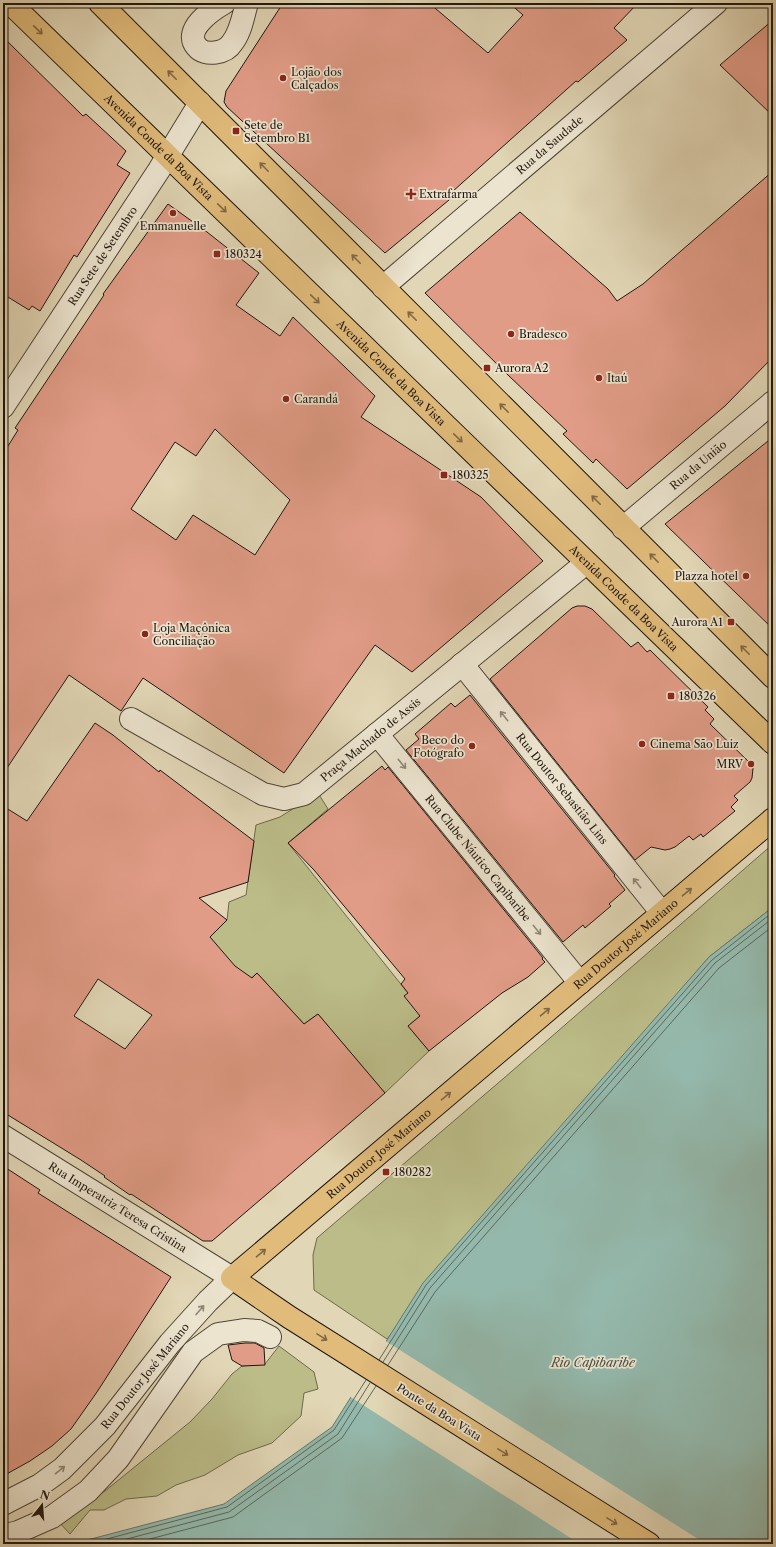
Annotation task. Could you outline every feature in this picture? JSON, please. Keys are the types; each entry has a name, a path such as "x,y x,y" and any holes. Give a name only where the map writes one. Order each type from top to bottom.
{"main road":[{"name":"Avenida Conde da Boa Vista","path":"10,3 773,743"},
{"path":"100,3 773,677"},
{"name":"Rua Doutor José Mariano","path":"232,1278 773,819"},
{"name":"Ponte da Boa Vista","path":"232,1278 289,1317 649,1544"}],"street":[{"path":"224,3 204,16 196,28 194,33 195,44 202,51 218,53 232,45 239,29 247,3"},
{"name":"Rua da Saudade","path":"383,287 716,3"},
{"name":"Rua Sete de Setembro","path":"3,406 168,156 200,103"},
{"name":"Rua da União","path":"623,528 773,402"},
{"name":"Praça Machado de Assis","path":"131,719 263,794 284,799 304,794 586,562"},
{"name":"Rua Doutor Sebastião Lins","path":"462,664 662,913"},
{"name":"Rua Clube Náutico Capibaribe","path":"377,734 580,983"},
{"name":"Rua Imperatriz Teresa Cristina","path":"3,1136 232,1278"},
{"name":"Rua Doutor José Mariano","path":"3,1504 40,1485 62,1469 105,1426 170,1343 208,1301 232,1278"},
{"path":"3,1536 18,1532 52,1517 88,1491 118,1459 193,1352 218,1334 244,1330 258,1331 270,1337"}],"green space":[{"path":"318,793 328,809 288,843 408,993 420,1016 408,1026 429,1051 385,1093 318,1014 304,1024 257,973 248,981 195,936 216,931 227,920 229,902 246,895 256,825 280,817"},
{"path":"773,844 773,907 709,957 387,1339 314,1290 313,1255 317,1238"},
{"path":"279,1346 314,1372 318,1389 304,1393 301,1416 272,1443 238,1455 205,1475 176,1485 157,1496 126,1499 104,1510 90,1510 70,1534 58,1521 105,1491 190,1422 212,1399 232,1374 242,1366 265,1364"}],"water":[{"name":"Rio Capibaribe","path":"773,907 773,1544 72,1544 224,1504 332,1427 423,1283 709,957"}],"pier":[{"path":"384,1340 706,1544 580,1544 349,1396"}],"building":[{"path":"283,3 429,3 488,53 523,15 509,3 638,3 614,28 627,40 578,82 576,81 452,192 455,195 385,253 227,107 224,102 226,91"},
{"path":"773,20 773,116 720,65"},
{"path":"3,37 83,116 86,114 126,151 117,165 130,173 77,257 74,255 40,311 32,306 29,310 3,294"},
{"path":"773,171 773,357 725,406 627,489 596,459 593,463 563,434 567,431 425,293 520,212 608,289 617,301 643,284"},
{"path":"168,204 207,232 259,273 236,305 280,336 293,317 375,396 361,417 481,497 543,561 412,672 375,645 284,773 143,678 121,711 69,675 3,774 3,454 18,430 15,428 104,295 103,294","holes":["215,429 290,500 255,555 193,515 176,540 131,509 175,442 196,456"]},
{"name":"Plazza hotel","path":"773,437 773,629 665,524"},
{"name":"Cinema São Luiz","path":"577,606 585,606 592,609 631,647 638,642 647,652 650,650 708,707 705,710 714,719 710,724 751,764 753,768 750,782 734,796 738,800 731,807 735,811 703,837 701,834 693,840 689,836 675,847 665,850 651,847 635,860 490,679 572,608"},
{"path":"470,695 615,875 614,876 625,890 609,904 611,906 585,928 583,925 563,942 406,750 419,739 415,734 451,703 455,707"},
{"path":"95,723 113,735 159,772 160,770 254,841 248,882 199,898 227,920 210,937 235,966 252,978 257,973 304,1024 318,1014 385,1093 212,1241 203,1241 131,1194 130,1195 81,1160 3,1112 3,806 27,821","holes":["98,979 152,1015 125,1049 74,1016"]},
{"path":"382,766 385,770 388,767 545,962 528,977 502,993 429,1051 408,1026 420,1016 404,996 408,993 401,984 405,979 314,870 288,843"},
{"path":"3,1166 40,1190 38,1193 171,1277 97,1392 71,1429 52,1446 30,1461 3,1476"},
{"path":"255,1343 264,1348 265,1365 242,1366 232,1360 228,1345"}],"place":[{"name":"Lojão dos Calçados","path":"283,78"},
{"name":"Sete de Setembro B1","path":"236,131"},
{"name":"Extrafarma","path":"411,194"},
{"name":"Emmanuelle","path":"173,213"},
{"name":"180324","path":"217,254"},
{"name":"Bradesco","path":"511,334"},
{"name":"Aurora A2","path":"487,368"},
{"name":"Itaú","path":"599,378"},
{"name":"Carandá","path":"286,399"},
{"name":"180325","path":"444,475"},
{"name":"Plazza hotel","path":"746,576"},
{"name":"Aurora A1","path":"731,622"},
{"name":"Loja Maçônica Conciliação","path":"145,634"},
{"name":"180326","path":"671,696"},
{"name":"Cinema São Luiz","path":"642,744"},
{"name":"Beco do Fotógrafo","path":"472,746"},
{"name":"MRV","path":"751,764"},
{"name":"180282","path":"386,1172"}]}
